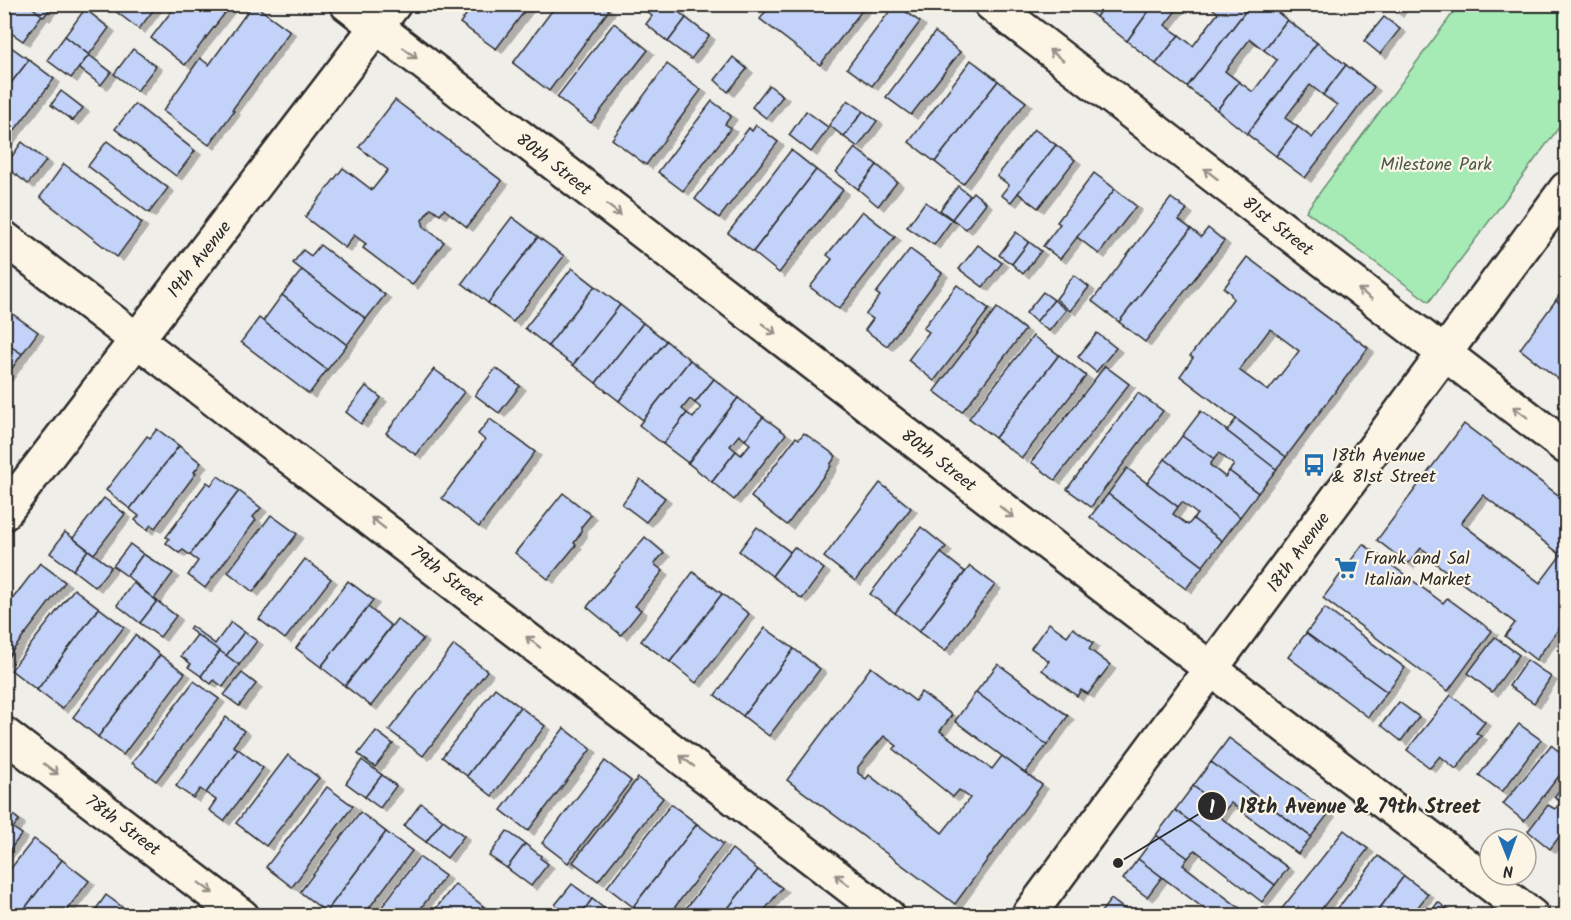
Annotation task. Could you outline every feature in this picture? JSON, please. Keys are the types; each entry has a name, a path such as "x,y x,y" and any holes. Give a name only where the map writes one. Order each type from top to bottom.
{"street":[{"name":"80th Street","path":"347,4 386,16 1212,670 1533,915"},
{"name":"81st Street","path":"990,4 1566,447"},
{"name":"19th Avenue","path":"4,513 386,16"},
{"name":"18th Avenue","path":"1028,915 1212,670 1566,189"},
{"name":"79th Street","path":"4,238 888,915"},
{"name":"78th Street","path":"4,734 242,915"}],"green space":[{"name":"Milestone Park","path":"1459,5 1566,5 1566,118 1429,302 1306,211"}],"building":[{"path":"15,4 28,4 42,15 23,41 4,28 4,19"},
{"path":"28,4 53,4 44,17"},
{"path":"106,4 158,4 139,29"},
{"path":"177,4 232,4 185,65 151,38"},
{"path":"253,4 290,31 209,145 163,111 200,58 209,65"},
{"path":"474,4 530,4 496,49 460,23"},
{"path":"557,4 602,4 609,10 549,91 513,63"},
{"path":"638,4 669,4 686,18 668,42 646,24 652,16"},
{"path":"755,4 771,4 765,12"},
{"path":"771,4 867,4 820,65 760,19"},
{"path":"895,4 920,22 872,86 847,68"},
{"path":"1079,4 1105,4 1096,17"},
{"path":"1105,4 1154,4 1127,41 1096,17"},
{"path":"1154,4 1181,4 1165,25 1179,35 1156,64 1127,41"},
{"path":"1207,4 1251,4 1187,87 1156,64 1179,35 1193,46 1218,13"},
{"path":"1251,4 1267,4 1287,20 1264,50 1250,39 1225,71 1239,82 1217,110 1187,87"},
{"path":"1386,4 1403,4 1397,13"},
{"path":"85,9 109,28 89,55 65,36"},
{"path":"1384,17 1400,29 1380,54 1364,41"},
{"path":"686,18 709,36 691,59 668,42"},
{"path":"1287,20 1317,43 1247,134 1217,110 1239,82 1253,92 1277,60 1264,50"},
{"path":"614,23 648,50 591,123 557,97"},
{"path":"935,32 960,52 911,115 886,97"},
{"path":"65,36 89,55 71,78 47,60"},
{"path":"4,42 29,60 4,92"},
{"path":"1317,43 1346,65 1323,95 1310,85 1285,118 1298,127 1276,156 1247,134"},
{"path":"133,49 156,66 137,91 114,74"},
{"path":"89,55 111,72 101,85 79,68"},
{"path":"733,57 747,69 728,92 715,80"},
{"path":"29,60 54,79 4,144 4,92"},
{"path":"971,60 998,81 935,162 909,142"},
{"path":"667,64 701,90 646,165 612,139"},
{"path":"1346,65 1374,87 1305,178 1276,156 1298,127 1312,138 1337,105 1323,95"},
{"path":"998,81 1026,102 963,184 935,162"},
{"path":"769,85 783,96 766,118 752,107"},
{"path":"61,91 83,108 73,121 51,105"},
{"path":"395,100 502,181 467,227 444,209 440,214 431,208 422,220 424,227 444,242 412,285 363,248 366,244 354,235 345,248 305,217 343,168 372,190 388,170 359,147"},
{"path":"848,100 863,111 844,137 829,125"},
{"path":"712,101 731,116 725,124 731,128 683,191 658,172"},
{"path":"135,104 195,151 176,176 115,129"},
{"path":"806,111 829,128 811,152 789,135"},
{"path":"863,111 877,121 858,147 844,137"},
{"path":"756,125 778,142 719,218 695,199 749,128 752,131"},
{"path":"1034,129 1056,145 1011,202 1001,195 1009,185 997,176"},
{"path":"107,141 168,188 149,213 88,166"},
{"path":"22,142 46,161 28,184 5,166"},
{"path":"1056,145 1075,160 1038,208 1018,193"},
{"path":"855,148 877,165 858,189 836,172"},
{"path":"791,150 816,170 753,252 728,233"},
{"path":"64,164 142,223 117,257 40,197"},
{"path":"877,165 897,182 878,206 858,189"},
{"path":"816,170 843,190 779,273 753,252"},
{"path":"1094,173 1115,189 1060,259 1043,246 1060,224 1057,222"},
{"path":"958,186 970,196 952,219 940,210"},
{"path":"1115,189 1136,206 1099,254 1077,237"},
{"path":"973,192 986,203 966,229 952,219"},
{"path":"1171,198 1187,210 1179,220 1191,229 1119,322 1092,301"},
{"path":"925,202 952,220 934,245 907,227"},
{"path":"862,211 895,237 839,309 810,287 832,259 827,255"},
{"path":"512,217 538,237 488,303 462,283"},
{"path":"1208,228 1224,241 1145,342 1119,322 1191,229 1201,237"},
{"path":"1016,232 1029,242 1012,264 999,255"},
{"path":"538,237 564,256 513,322 488,303"},
{"path":"1029,242 1041,251 1023,274 1012,264"},
{"path":"320,245 385,295 366,319 293,263 303,250 311,256"},
{"path":"978,245 1002,263 983,287 959,269"},
{"path":"910,249 942,273 887,346 865,330 873,319 866,314 880,296 876,293"},
{"path":"1247,257 1368,348 1286,457 1180,376 1193,358 1190,356 1233,299 1224,288","holes":["1270,329 1299,351 1268,391 1239,370"]},
{"path":"572,268 595,286 548,346 525,328"},
{"path":"302,270 366,319 347,345 282,295"},
{"path":"1074,275 1089,287 1070,311 1056,299"},
{"path":"957,285 989,309 934,381 908,360 929,332 923,328"},
{"path":"1566,285 1566,308 1556,300"},
{"path":"595,286 620,305 573,365 548,346"},
{"path":"1043,292 1054,300 1036,322 1026,313"},
{"path":"282,295 347,345 327,370 263,321"},
{"path":"1054,300 1066,310 1049,331 1036,322"},
{"path":"1556,300 1566,308 1566,385 1520,349"},
{"path":"620,305 643,323 596,383 573,365"},
{"path":"4,308 38,332 22,354 4,342"},
{"path":"997,308 1025,330 962,412 934,391"},
{"path":"259,318 327,370 309,394 241,342"},
{"path":"643,323 666,341 619,401 596,383"},
{"path":"1097,333 1116,348 1096,372 1078,357"},
{"path":"1033,336 1059,355 995,438 969,418"},
{"path":"666,341 690,360 643,420 619,401"},
{"path":"4,342 22,354 6,377 4,375"},
{"path":"1059,355 1086,376 1022,458 995,438"},
{"path":"690,360 714,379 695,403 690,399 682,409 687,413 663,444 639,425"},
{"path":"1105,366 1129,384 1055,480 1031,462"},
{"path":"496,368 520,386 499,413 475,395"},
{"path":"434,369 464,392 416,455 386,433"},
{"path":"714,379 738,398 688,463 663,444 687,413 693,418 701,408 695,403"},
{"path":"366,386 381,398 361,424 346,412"},
{"path":"1138,393 1163,411 1091,507 1067,489"},
{"path":"738,398 763,417 745,440 739,435 730,446 736,451 712,482 688,463"},
{"path":"1201,411 1277,469 1258,493 1229,471 1234,465 1219,453 1214,459 1182,436"},
{"path":"763,417 786,434 734,500 712,482 736,451 741,455 750,444 745,440"},
{"path":"490,419 535,452 479,527 442,498 485,440 478,434"},
{"path":"1236,419 1286,457 1276,469 1227,431"},
{"path":"1464,424 1566,501 1566,619 1536,660 1505,636 1515,623 1430,559 1432,556 1421,548 1408,564 1377,540","holes":["1483,495 1561,555 1540,583 1461,523"]},
{"path":"157,429 179,446 130,509 106,490 147,436 150,438"},
{"path":"804,433 836,456 787,525 751,497 796,437 799,439"},
{"path":"1182,436 1214,459 1210,465 1225,477 1229,471 1258,493 1240,517 1165,459"},
{"path":"179,446 201,463 155,528 151,525 147,530 135,520 139,516 130,509"},
{"path":"1165,459 1240,517 1222,541 1193,519 1197,514 1182,502 1178,507 1147,483"},
{"path":"1127,468 1178,507 1173,514 1188,525 1193,519 1222,541 1203,566 1108,494"},
{"path":"218,476 239,491 190,555 183,550 179,553 166,543 169,539 166,537 207,482 211,485"},
{"path":"640,479 665,498 646,522 622,504"},
{"path":"880,483 911,508 855,581 824,557"},
{"path":"239,491 261,508 253,517 256,520 205,588 188,575 198,561 190,555"},
{"path":"563,493 591,515 581,527 581,533 574,543 576,545 548,579 515,553"},
{"path":"1108,494 1203,566 1186,589 1090,517"},
{"path":"104,498 125,514 94,554 73,538"},
{"path":"271,515 297,534 253,592 228,572"},
{"path":"757,527 790,552 772,576 739,551"},
{"path":"921,527 946,547 895,613 870,594"},
{"path":"65,532 88,550 73,570 50,553"},
{"path":"645,537 664,553 654,564 663,571 635,606 641,610 621,635 587,607"},
{"path":"130,544 143,554 127,576 113,566"},
{"path":"1363,544 1443,603 1447,598 1492,631 1448,691 1323,598"},
{"path":"794,547 824,569 802,599 772,576"},
{"path":"88,550 111,567 95,587 73,570"},
{"path":"941,553 965,572 919,632 895,613"},
{"path":"143,554 173,573 154,599 127,576"},
{"path":"305,559 331,579 285,639 259,619"},
{"path":"40,563 65,582 4,662 4,610"},
{"path":"970,566 995,585 945,651 919,632"},
{"path":"693,572 722,594 670,662 641,641"},
{"path":"348,581 373,600 321,667 296,648"},
{"path":"133,583 157,601 140,623 117,605"},
{"path":"74,589 99,608 37,690 11,670"},
{"path":"722,594 749,614 696,683 670,662"},
{"path":"157,601 176,616 160,637 140,623"},
{"path":"368,607 391,626 345,686 321,667"},
{"path":"99,608 124,627 62,709 37,690"},
{"path":"1325,608 1405,668 1387,692 1306,633"},
{"path":"397,619 423,639 371,706 345,686"},
{"path":"231,622 244,632 226,656 189,629 191,626 215,644"},
{"path":"1049,623 1067,636 1073,628 1093,643 1089,649 1110,665 1088,694 1081,690 1077,696 1042,670 1049,661 1031,648"},
{"path":"765,628 794,649 743,716 715,695"},
{"path":"244,632 257,641 239,665 226,656"},
{"path":"1306,633 1387,692 1368,717 1288,657"},
{"path":"135,635 160,655 98,737 73,717"},
{"path":"197,635 220,651 201,676 188,667 191,664 181,656"},
{"path":"1495,637 1519,655 1492,692 1468,673"},
{"path":"454,645 487,671 423,756 389,730"},
{"path":"794,649 820,669 769,736 743,716"},
{"path":"220,651 239,665 223,687 214,680 211,684 201,676"},
{"path":"160,655 185,673 123,755 98,737"},
{"path":"1527,660 1551,677 1534,703 1509,686"},
{"path":"998,664 1068,716 1047,745 976,692"},
{"path":"871,667 915,701 921,692 952,715 940,731 992,769 1002,756 1042,785 955,904 787,780","holes":["884,736 897,746 893,749 953,797 959,790 970,798 942,833 869,775 866,779 858,773 858,767"]},
{"path":"242,673 256,684 239,706 224,695"},
{"path":"194,681 219,699 156,781 132,763"},
{"path":"495,688 520,707 467,776 442,757"},
{"path":"976,692 1047,745 1025,773 955,721"},
{"path":"1451,695 1485,722 1476,733 1481,736 1456,769 1440,756 1430,768 1407,750"},
{"path":"1399,702 1419,717 1401,741 1381,725"},
{"path":"520,707 545,726 492,796 467,776"},
{"path":"226,717 244,731 233,746 238,749 206,793 200,789 193,798 176,786"},
{"path":"1519,724 1541,740 1502,792 1479,775"},
{"path":"564,728 591,749 528,831 501,810"},
{"path":"376,731 393,744 375,767 358,754"},
{"path":"1229,738 1329,813 1311,837 1211,762"},
{"path":"1551,745 1566,757 1566,767 1524,821 1503,804"},
{"path":"238,749 263,768 224,821 209,810 216,800 206,793"},
{"path":"288,755 319,778 266,846 236,823"},
{"path":"362,760 382,775 365,797 346,783"},
{"path":"605,761 631,781 568,863 542,843"},
{"path":"1211,762 1311,837 1298,854 1231,803 1225,810 1193,786"},
{"path":"382,775 396,786 380,808 365,797"},
{"path":"638,778 663,798 598,881 573,862"},
{"path":"1566,781 1566,828 1550,849 1538,839 1538,827 1531,827 1548,805 1555,809 1561,802 1554,797"},
{"path":"1193,786 1225,810 1220,817 1288,868 1275,885 1175,810"},
{"path":"327,787 353,806 292,887 266,867"},
{"path":"421,803 443,820 426,842 404,826"},
{"path":"671,804 697,824 633,907 607,887"},
{"path":"1175,810 1275,885 1262,902 1195,850 1188,858 1156,835"},
{"path":"8,811 19,820 13,828 22,834 4,857 4,815"},
{"path":"360,812 386,832 326,912 300,892"},
{"path":"443,820 464,836 447,858 426,842"},
{"path":"697,824 723,844 668,916 644,916 633,907"},
{"path":"1344,830 1368,849 1316,916 1287,916 1280,911"},
{"path":"507,831 525,844 507,868 489,856"},
{"path":"386,832 412,851 363,916 331,916 326,912"},
{"path":"1156,835 1188,858 1183,865 1250,916 1214,916 1138,859"},
{"path":"34,839 62,860 19,916 4,916 4,877"},
{"path":"525,844 548,864 531,886 507,868"},
{"path":"732,849 758,870 722,916 680,916"},
{"path":"1378,856 1404,876 1374,916 1332,916"},
{"path":"419,857 445,876 415,916 375,916"},
{"path":"1138,859 1162,877 1147,897 1123,879"},
{"path":"62,860 89,881 62,916 19,916"},
{"path":"758,870 782,888 760,916 722,916"},
{"path":"1404,876 1428,894 1411,916 1374,916"},
{"path":"455,884 483,906 475,916 430,916"},
{"path":"572,884 592,899 580,916 569,916 555,905"},
{"path":"106,895 133,915 91,916"},
{"path":"592,899 613,915 613,916 580,916"},
{"path":"1111,899 1133,916 1098,916"},
{"path":"1438,902 1456,916 1428,916"},
{"path":"483,906 496,916 475,916"}],"place":[{"name":"18th Avenue & 81st Street","path":"1314,465"},
{"name":"Frank and Sal Italian Market","path":"1346,568"},
{"name":"18th Avenue & 79th Street","path":"1118,863"}]}
